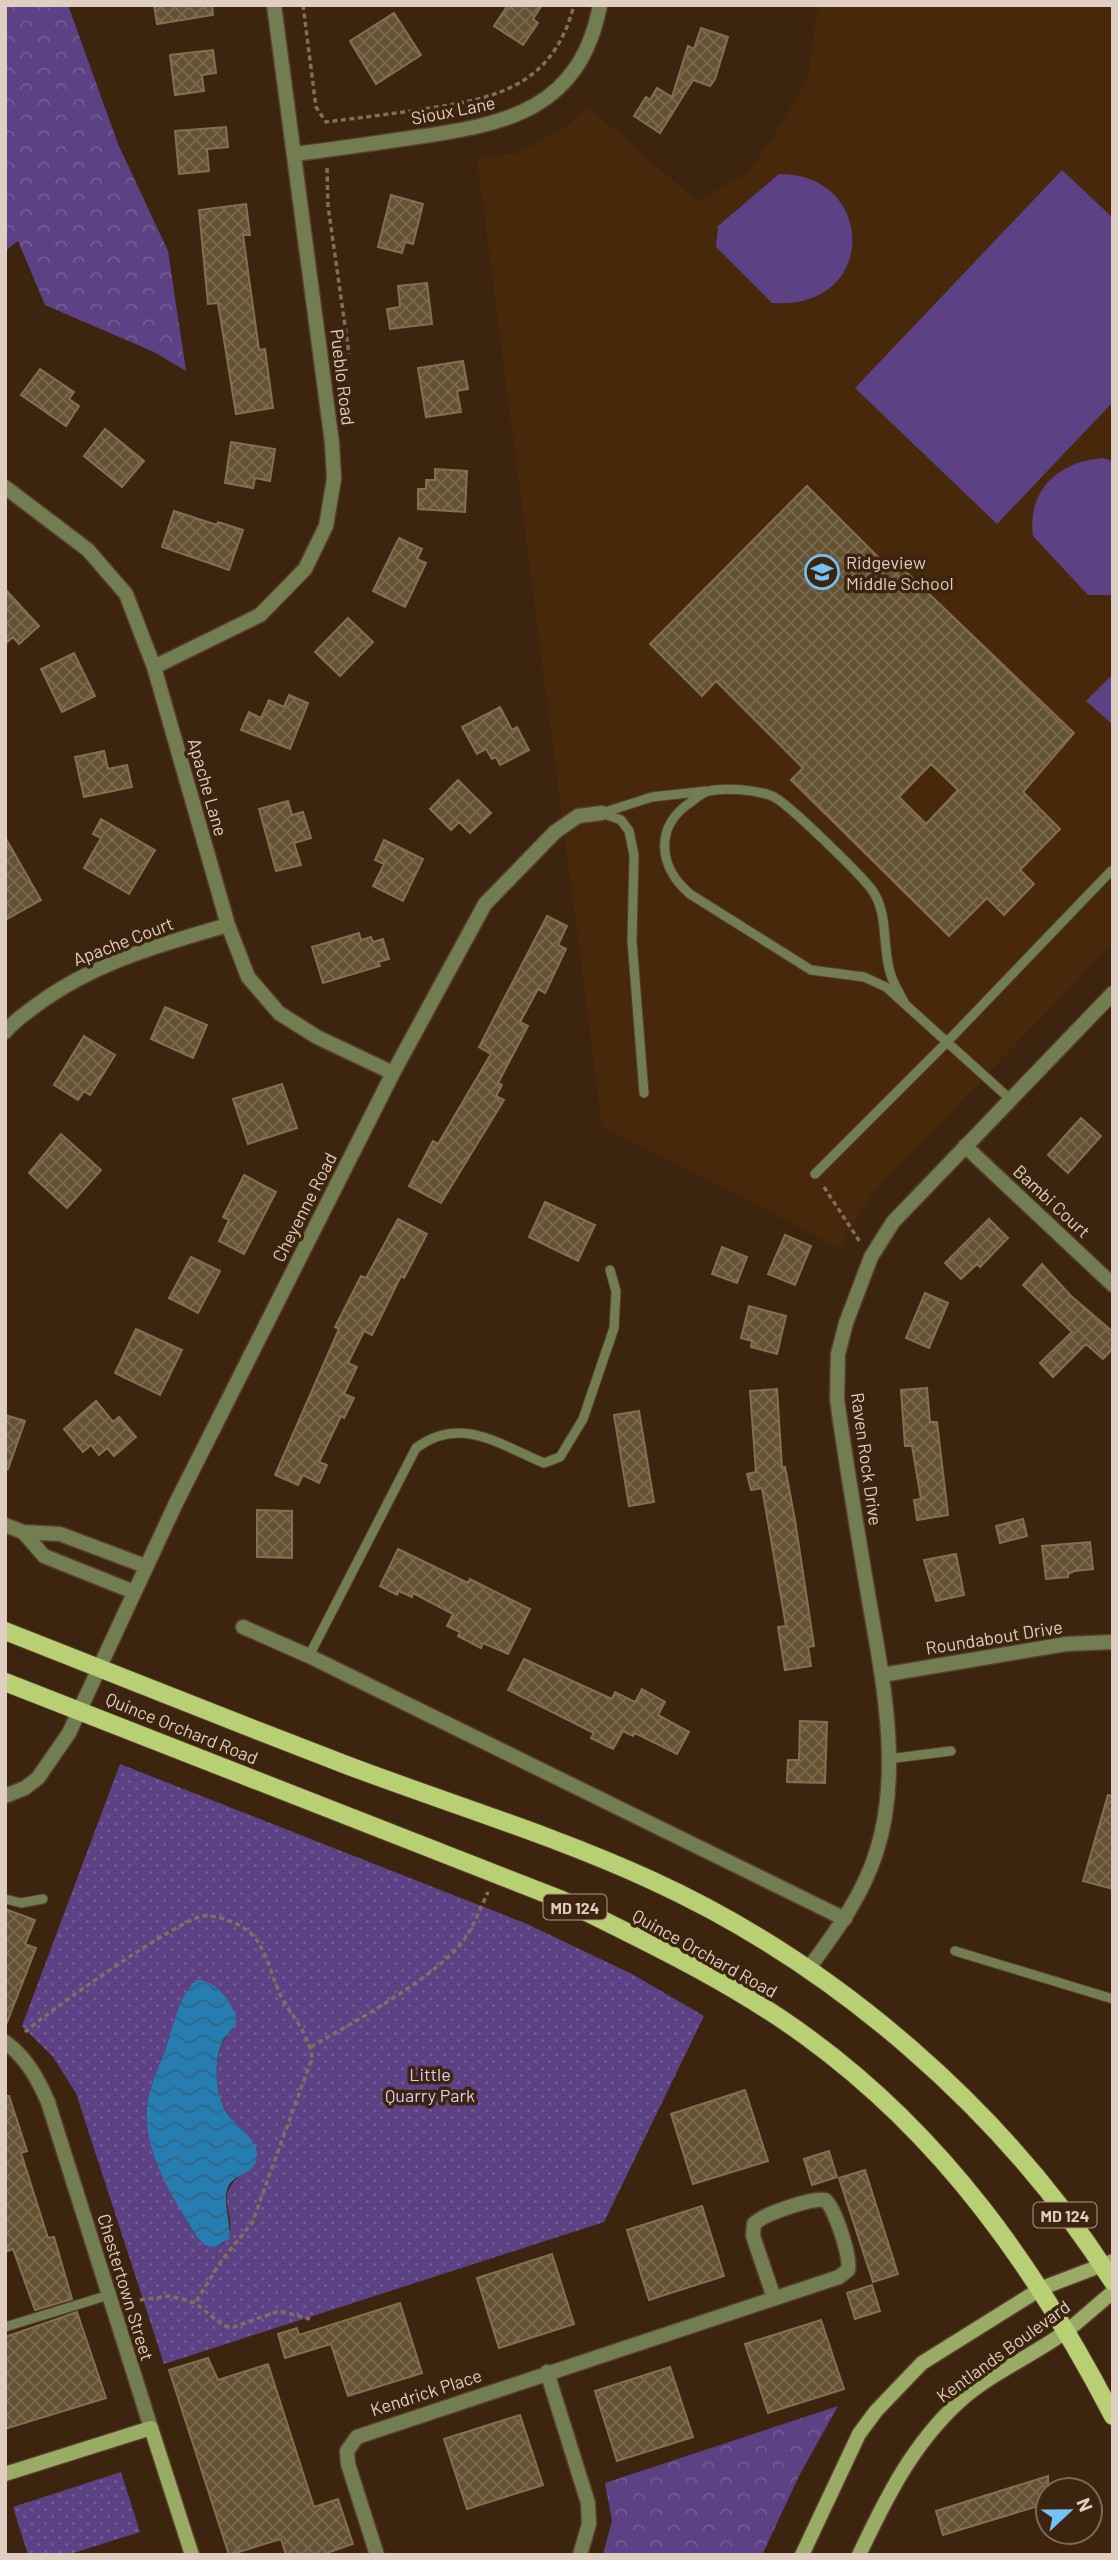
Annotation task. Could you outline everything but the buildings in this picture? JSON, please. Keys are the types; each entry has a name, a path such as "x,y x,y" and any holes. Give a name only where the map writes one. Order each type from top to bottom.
{"main road":[{"name":"Quince Orchard Road","path":"5,1631 351,1767 551,1838 695,1901 809,1968 902,2041 1013,2150 1110,2270"},
{"name":"Quince Orchard Road","path":"5,1682 562,1900 649,1943 806,2036 872,2088 987,2212 1042,2288 1068,2330 1113,2416"}],"street":[{"name":"Pueblo Road","path":"154,667 260,615 305,569 326,526 334,479 332,443 274,5"},
{"name":"Sioux Lane","path":"295,154 471,129 512,118 560,86 579,65 592,36 600,5"},
{"name":"Apache Lane","path":"5,487 88,550 126,594 154,667 228,925 248,977 279,1013 317,1037 393,1073"},
{"name":"Cheyenne Road","path":"5,1796 25,1788 48,1767 80,1710 145,1566 393,1073 485,904 555,832 578,816 602,813"},
{"name":"Apache Court","path":"5,1032 58,989 99,967 145,949 228,925"},
{"name":"Raven Rock Drive","path":"809,1968 845,1919 876,1852 887,1798 888,1759 882,1675 837,1399 838,1354 871,1257 899,1214 1113,992"},
{"name":"Bambi Court","path":"965,1146 1113,1284"},
{"path":"5,1525 23,1532 60,1534 145,1566"},
{"path":"23,1532 44,1556 134,1592"},
{"path":"243,1627 309,1656 845,1919"},
{"name":"Roundabout Drive","path":"882,1675 1066,1644 1113,1642"},
{"name":"Chestertown Street","path":"5,2042 39,2080 48,2102 192,2555"},
{"name":"Kendrick Place","path":"377,2555 348,2464 347,2451 353,2441 367,2431 547,2372 774,2298 838,2277 848,2270 848,2258 832,2208 825,2200 815,2199 763,2217 754,2224 753,2236 774,2298"},
{"name":"Kentlands Boulevard","path":"802,2555 859,2434 876,2411 922,2363 1042,2288 1110,2270"},
{"name":"Kentlands Boulevard","path":"859,2555 888,2495 912,2454 943,2417 986,2383 1068,2330 1113,2292"},
{"path":"547,2372 588,2503 589,2524 580,2555"},
{"path":"5,2474 151,2428"}],"lane":[{"path":"708,791 671,819 665,839 665,861 677,883 811,970 864,977 886,988 1010,1099"},
{"path":"602,813 652,797 708,791 762,793 776,797 861,876 875,893 883,921 891,977 904,1002"},
{"path":"602,813 621,820 629,831 634,855 632,941 644,1093"},
{"path":"815,1174 947,1042 1111,871"},
{"path":"309,1656 416,1448 431,1437 446,1432 468,1432 544,1463 560,1457 583,1419 614,1328 615,1291 610,1270"},
{"path":"888,1759 951,1751"},
{"path":"5,1899 21,1903 43,1899"},
{"path":"955,1951 1113,1999"},
{"path":"5,2328 109,2295"}],"path":[{"path":"303,5 316,107 326,122 327,136"},
{"path":"326,122 467,103 510,90 535,72 556,49 575,5"},
{"path":"327,163 328,206 349,354"},
{"path":"815,1174 871,1257"},
{"path":"311,2047 454,1952 466,1937 496,1874"},
{"path":"25,2032 104,1975 186,1922 204,1916 234,1923 257,1940 281,1995 311,2047 310,2067 252,2223 222,2260 195,2303"},
{"path":"140,2300 169,2296 195,2303 224,2326 250,2322 279,2311 310,2319"}],"shaded area":[{"name":"Ridgeview Middle School","path":"818,5 1113,5 1113,943 871,1195 840,1248 602,1126 477,159 518,153 565,127 588,107 697,201 747,174 782,124 808,76"}],"green space":[{"path":"5,5 68,5 118,144 168,251 186,371 154,352 45,305 18,241 5,251"},
{"path":"1062,170 1113,218 1113,402 997,524 855,388"},
{"path":"779,174 811,180 834,195 848,216 852,241 847,265 832,286 807,300 772,303 716,247 718,226"},
{"path":"1103,458 1113,461 1113,591 1110,595 1088,595 1033,536 1032,520 1035,505 1049,481 1073,465"},
{"path":"1113,674 1113,725 1086,701"},
{"name":"Little Quarry Park","path":"120,1764 527,1924 632,1974 704,2016 604,2222 164,2364 76,2093 53,2057 22,2026","holes":["233,2027 226,2036 218,2057 219,2093 228,2114 253,2145 257,2159 230,2186 227,2197 230,2227 227,2239 222,2244 197,2237 158,2166 156,2076 166,2048"]},
{"path":"838,2406 800,2474 762,2555 603,2554 612,2521 605,2483"},
{"path":"121,2472 140,2532 67,2555 28,2555 13,2507"}],"water":[{"path":"197,1980 217,1988 235,2015 237,2021 223,2040 219,2051 218,2091 224,2109 254,2143 257,2155 254,2166 229,2185 226,2197 229,2239 214,2247 205,2245 197,2237 170,2192 155,2160 147,2126 152,2084 182,2001"}],"place":[{"name":"Ridgeview Middle School","path":"822,572"}]}
